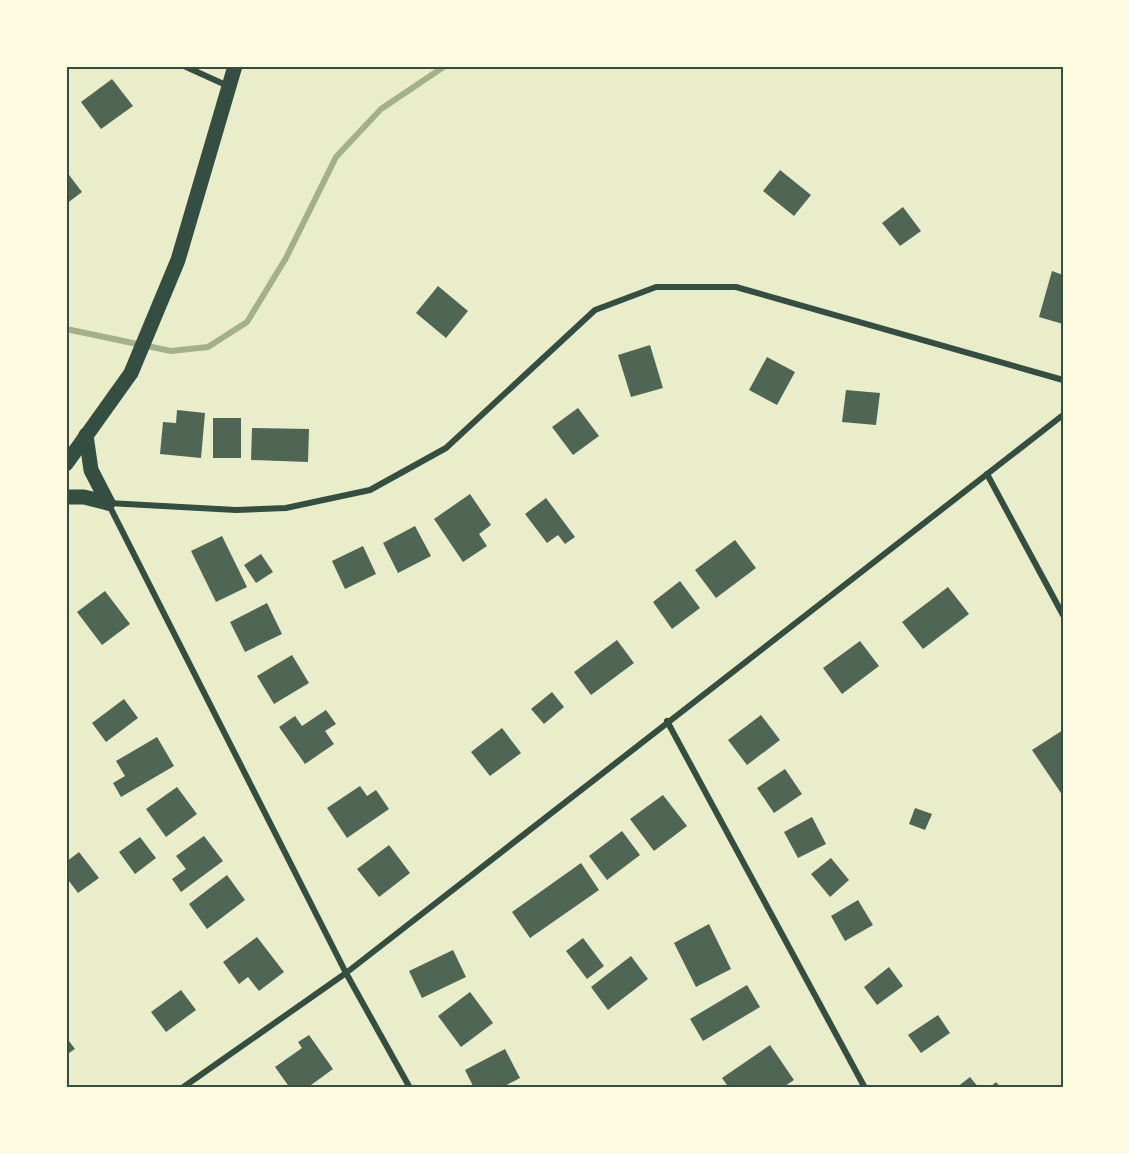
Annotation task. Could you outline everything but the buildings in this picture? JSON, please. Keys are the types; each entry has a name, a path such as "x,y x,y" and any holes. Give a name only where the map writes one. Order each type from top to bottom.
{"main road":[{"path":"66,464 131,373 178,260 235,66"},
{"path":"86,435 91,470 108,503"},
{"path":"66,497 84,497 108,503"}],"street":[{"path":"184,66 228,86"},
{"path":"410,1088 346,973 108,503 236,510 286,508 370,490 446,448 595,310 656,287 736,287 1063,380"},
{"path":"182,1088 346,973 1063,415"},
{"path":"987,474 1063,615"},
{"path":"667,721 865,1088"}],"waterway":[{"path":"66,329 171,351 208,347 247,322 286,258 336,157 381,109 445,66"}]}
